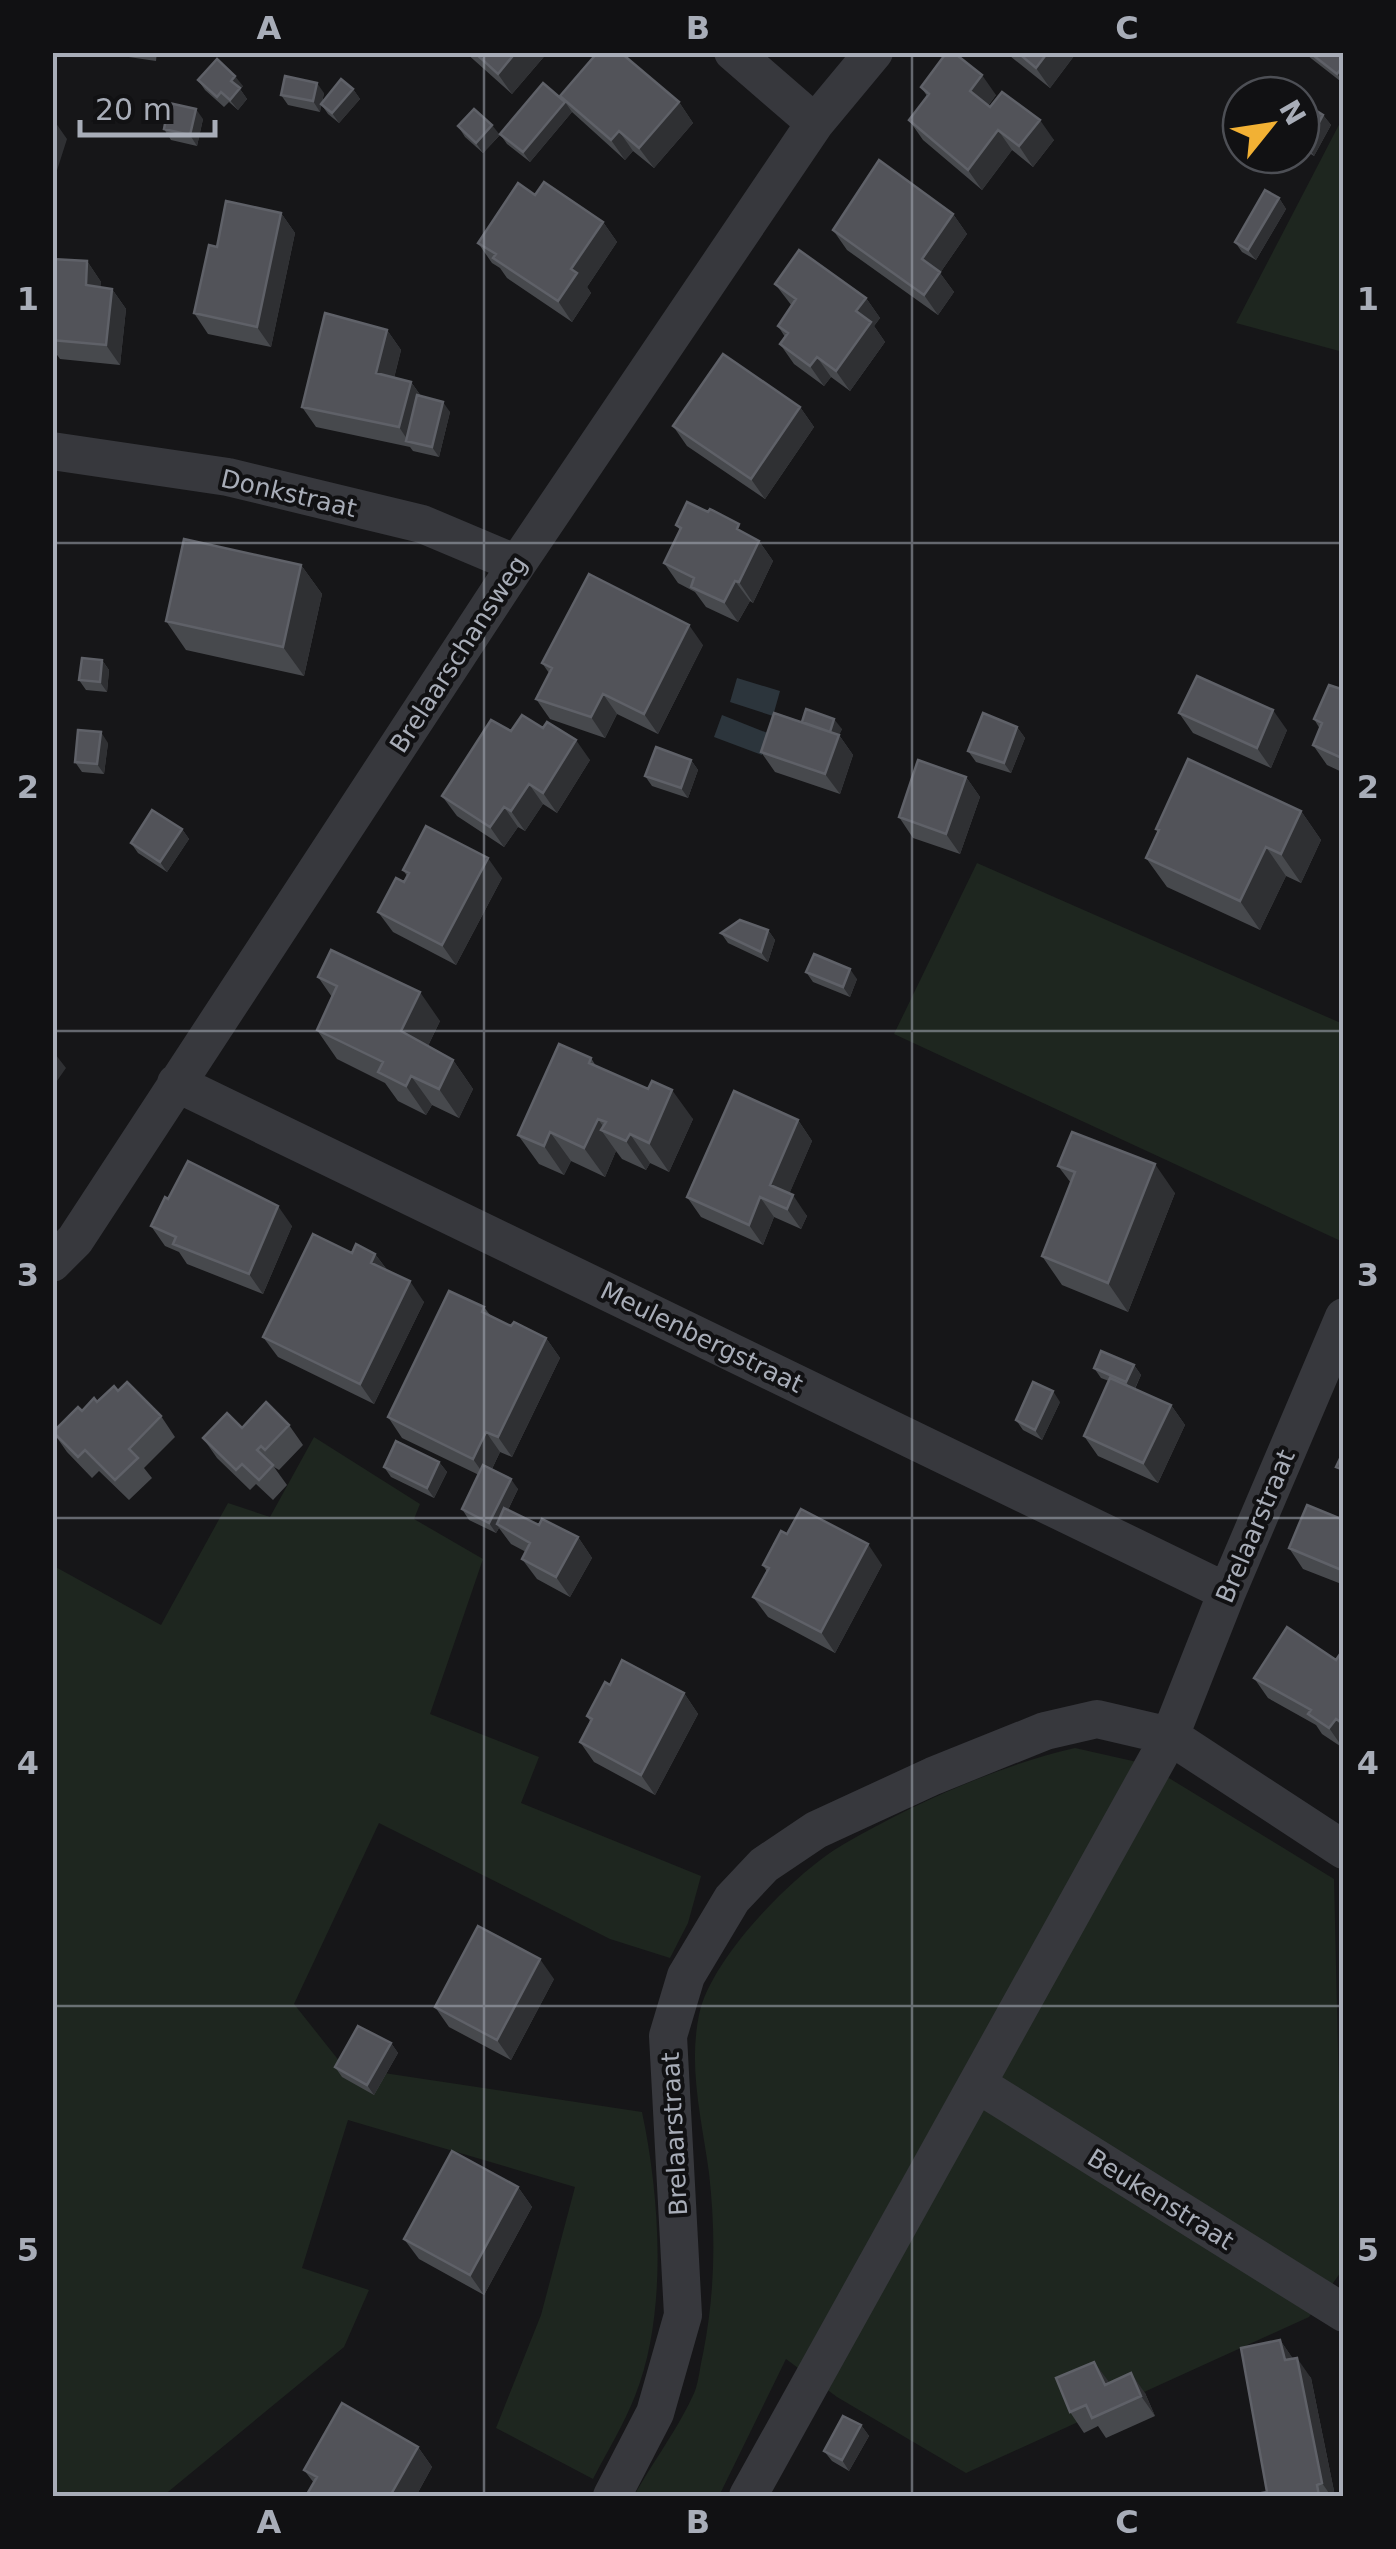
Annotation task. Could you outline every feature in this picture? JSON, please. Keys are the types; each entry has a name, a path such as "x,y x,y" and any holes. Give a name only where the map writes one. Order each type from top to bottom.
{"street":[{"path":"733,52 815,124"},
{"name":"Brelaarschansweg","path":"52,1263 75,1240 516,564 815,124 874,52"},
{"name":"Donkstraat","path":"52,451 228,478 422,524 516,564"},
{"name":"Meulenbergstraat","path":"176,1083 1227,1592"},
{"name":"Brelaarstraat","path":"748,2496 1170,1736 1344,1317"},
{"name":"Brelaarstraat","path":"612,2496 654,2414 683,2315 668,2036 686,1976 732,1899 764,1865 816,1830 933,1776 1045,1731 1097,1719 1170,1736"},
{"path":"1170,1736 1344,1850"},
{"name":"Beukenstraat","path":"978,2085 1344,2312"}],"shaded area":[{"path":"1343,117 1343,352 1236,323 1313,175 1321,175 1321,159"},
{"path":"737,678 780,691 773,716 730,702"},
{"path":"722,715 770,734 762,755 714,737"},
{"path":"977,863 1343,1024 1343,1242 894,1034"},
{"path":"314,1437 420,1504 414,1519 483,1559 430,1714 539,1757 521,1803 701,1876 688,1923 670,1958 610,1939 379,1823 294,2004 344,2067 642,2112 653,2181 658,2255 653,2329 646,2364 631,2406 593,2479 496,2428 541,2315 575,2187 348,2120 302,2268 369,2290 344,2347 163,2496 53,2496 52,1565 161,1625 228,1503 270,1517"},
{"path":"1075,1748 1146,1764 1334,1879 1343,2269 1309,2317 966,2473 837,2397 786,2359 719,2496 634,2496 695,2391 707,2331 713,2219 695,2055 699,2015 719,1969 779,1896 844,1844 956,1788"}],"building":[{"path":"474,52 516,52 498,74"},
{"path":"598,52 620,52 679,102 639,148 619,131 611,140 560,96"},
{"path":"947,52 953,52 982,75 970,91 990,107 1002,92 1040,120 1019,146 998,130 968,170 909,120 929,94 921,87"},
{"path":"1017,52 1048,52 1036,68"},
{"path":"1309,52 1344,52 1344,65 1337,74"},
{"path":"217,59 235,76 231,81 240,88 230,100 221,92 217,97 198,80"},
{"path":"285,76 317,83 313,101 281,95"},
{"path":"341,79 353,89 332,113 321,104"},
{"path":"543,83 565,102 523,152 500,134"},
{"path":"169,103 196,109 190,135 164,129"},
{"path":"474,109 492,125 476,143 458,126"},
{"path":"879,160 953,214 922,259 940,272 924,295 833,230"},
{"path":"544,182 603,222 571,269 577,273 558,301 493,258 496,254 478,243 518,183 535,195"},
{"path":"1265,190 1279,198 1248,250 1235,242"},
{"path":"226,201 281,213 257,327 194,313 209,245 217,247"},
{"path":"799,250 866,298 856,311 871,322 836,371 817,357 810,366 780,344 788,333 778,326 796,299 775,284"},
{"path":"52,259 87,261 86,285 112,289 106,345 52,340"},
{"path":"325,313 387,330 376,373 411,382 399,427 302,407"},
{"path":"723,354 800,407 751,479 673,426"},
{"path":"417,395 443,402 432,447 406,441"},
{"path":"687,502 739,524 737,529 759,541 739,582 735,581 724,602 691,587 694,578 664,563 681,528 676,525"},
{"path":"184,539 301,565 283,647 166,621"},
{"path":"589,574 689,625 644,714 603,694 591,717 536,699 552,668 542,663"},
{"path":"82,658 102,660 100,682 79,680"},
{"path":"1197,676 1273,710 1257,748 1179,713"},
{"path":"1329,685 1344,690 1344,759 1313,745 1322,723 1314,719"},
{"path":"806,709 834,719 830,732 802,722"},
{"path":"774,713 839,735 825,774 761,752"},
{"path":"983,713 1017,727 1004,763 968,751"},
{"path":"522,715 543,728 547,722 576,740 543,793 529,784 511,811 504,807 490,827 442,796 491,720 511,731"},
{"path":"78,730 101,732 97,764 75,762"},
{"path":"656,747 691,760 681,788 645,776"},
{"path":"1188,759 1301,811 1281,854 1266,847 1240,901 1146,858"},
{"path":"918,760 966,777 946,834 899,817"},
{"path":"152,810 182,829 160,862 131,843"},
{"path":"426,826 488,858 442,945 378,912 396,878 404,882 409,873 403,870"},
{"path":"740,920 768,930 761,952 721,933"},
{"path":"331,950 420,992 401,1031 453,1060 439,1089 411,1076 406,1086 378,1072 383,1062 317,1030 337,986 318,977"},
{"path":"814,954 850,969 843,987 806,972"},
{"path":"559,1044 591,1058 589,1063 648,1089 652,1081 672,1090 649,1143 630,1134 626,1141 601,1130 606,1122 598,1119 584,1148 550,1132 544,1146 518,1135"},
{"path":"734,1091 798,1120 770,1185 793,1195 787,1209 760,1197 749,1225 687,1197"},
{"path":"1072,1132 1155,1164 1108,1283 1042,1256 1075,1172 1058,1166"},
{"path":"188,1161 278,1206 249,1274 173,1244 176,1237 151,1226"},
{"path":"313,1234 352,1253 356,1244 375,1254 371,1263 410,1281 360,1384 263,1337"},
{"path":"449,1291 484,1307 482,1312 546,1338 498,1437 486,1432 473,1459 388,1417"},
{"path":"1101,1351 1134,1365 1126,1382 1094,1368"},
{"path":"1110,1378 1171,1405 1143,1463 1084,1436"},
{"path":"127,1382 161,1416 129,1449 138,1458 115,1480 85,1450 78,1457 53,1432 78,1407 82,1411 94,1398 97,1402 114,1386 118,1391"},
{"path":"1033,1382 1053,1391 1035,1430 1016,1420"},
{"path":"266,1402 289,1425 265,1450 261,1446 257,1450 273,1465 259,1480 242,1464 236,1470 203,1438 227,1413 242,1428"},
{"path":"396,1441 439,1462 427,1488 384,1467"},
{"path":"1344,1450 1344,1470 1336,1467"},
{"path":"483,1465 511,1479 489,1523 462,1509"},
{"path":"1307,1505 1344,1520 1344,1571 1289,1548"},
{"path":"504,1508 539,1525 542,1519 578,1537 556,1577 522,1559 530,1543 497,1524"},
{"path":"801,1509 868,1544 821,1632 753,1597 769,1568 763,1565 781,1531 787,1534"},
{"path":"1287,1627 1336,1660 1340,1654 1344,1656 1344,1724 1336,1719 1329,1728 1308,1714 1311,1710 1254,1678"},
{"path":"622,1660 684,1693 641,1775 580,1742 592,1719 587,1716 605,1682 610,1685"},
{"path":"478,1926 540,1959 497,2040 435,2007"},
{"path":"358,2026 391,2043 367,2085 335,2067"},
{"path":"452,2151 518,2187 470,2275 404,2239"},
{"path":"1280,2340 1285,2360 1297,2358 1322,2483 1317,2485 1319,2496 1246,2496 1267,2492 1241,2348"},
{"path":"1094,2362 1105,2385 1131,2373 1141,2396 1092,2418 1086,2405 1070,2412 1056,2378"},
{"path":"342,2403 418,2447 390,2496 306,2496 317,2477 304,2470"},
{"path":"843,2416 861,2425 842,2460 824,2451"}]}
